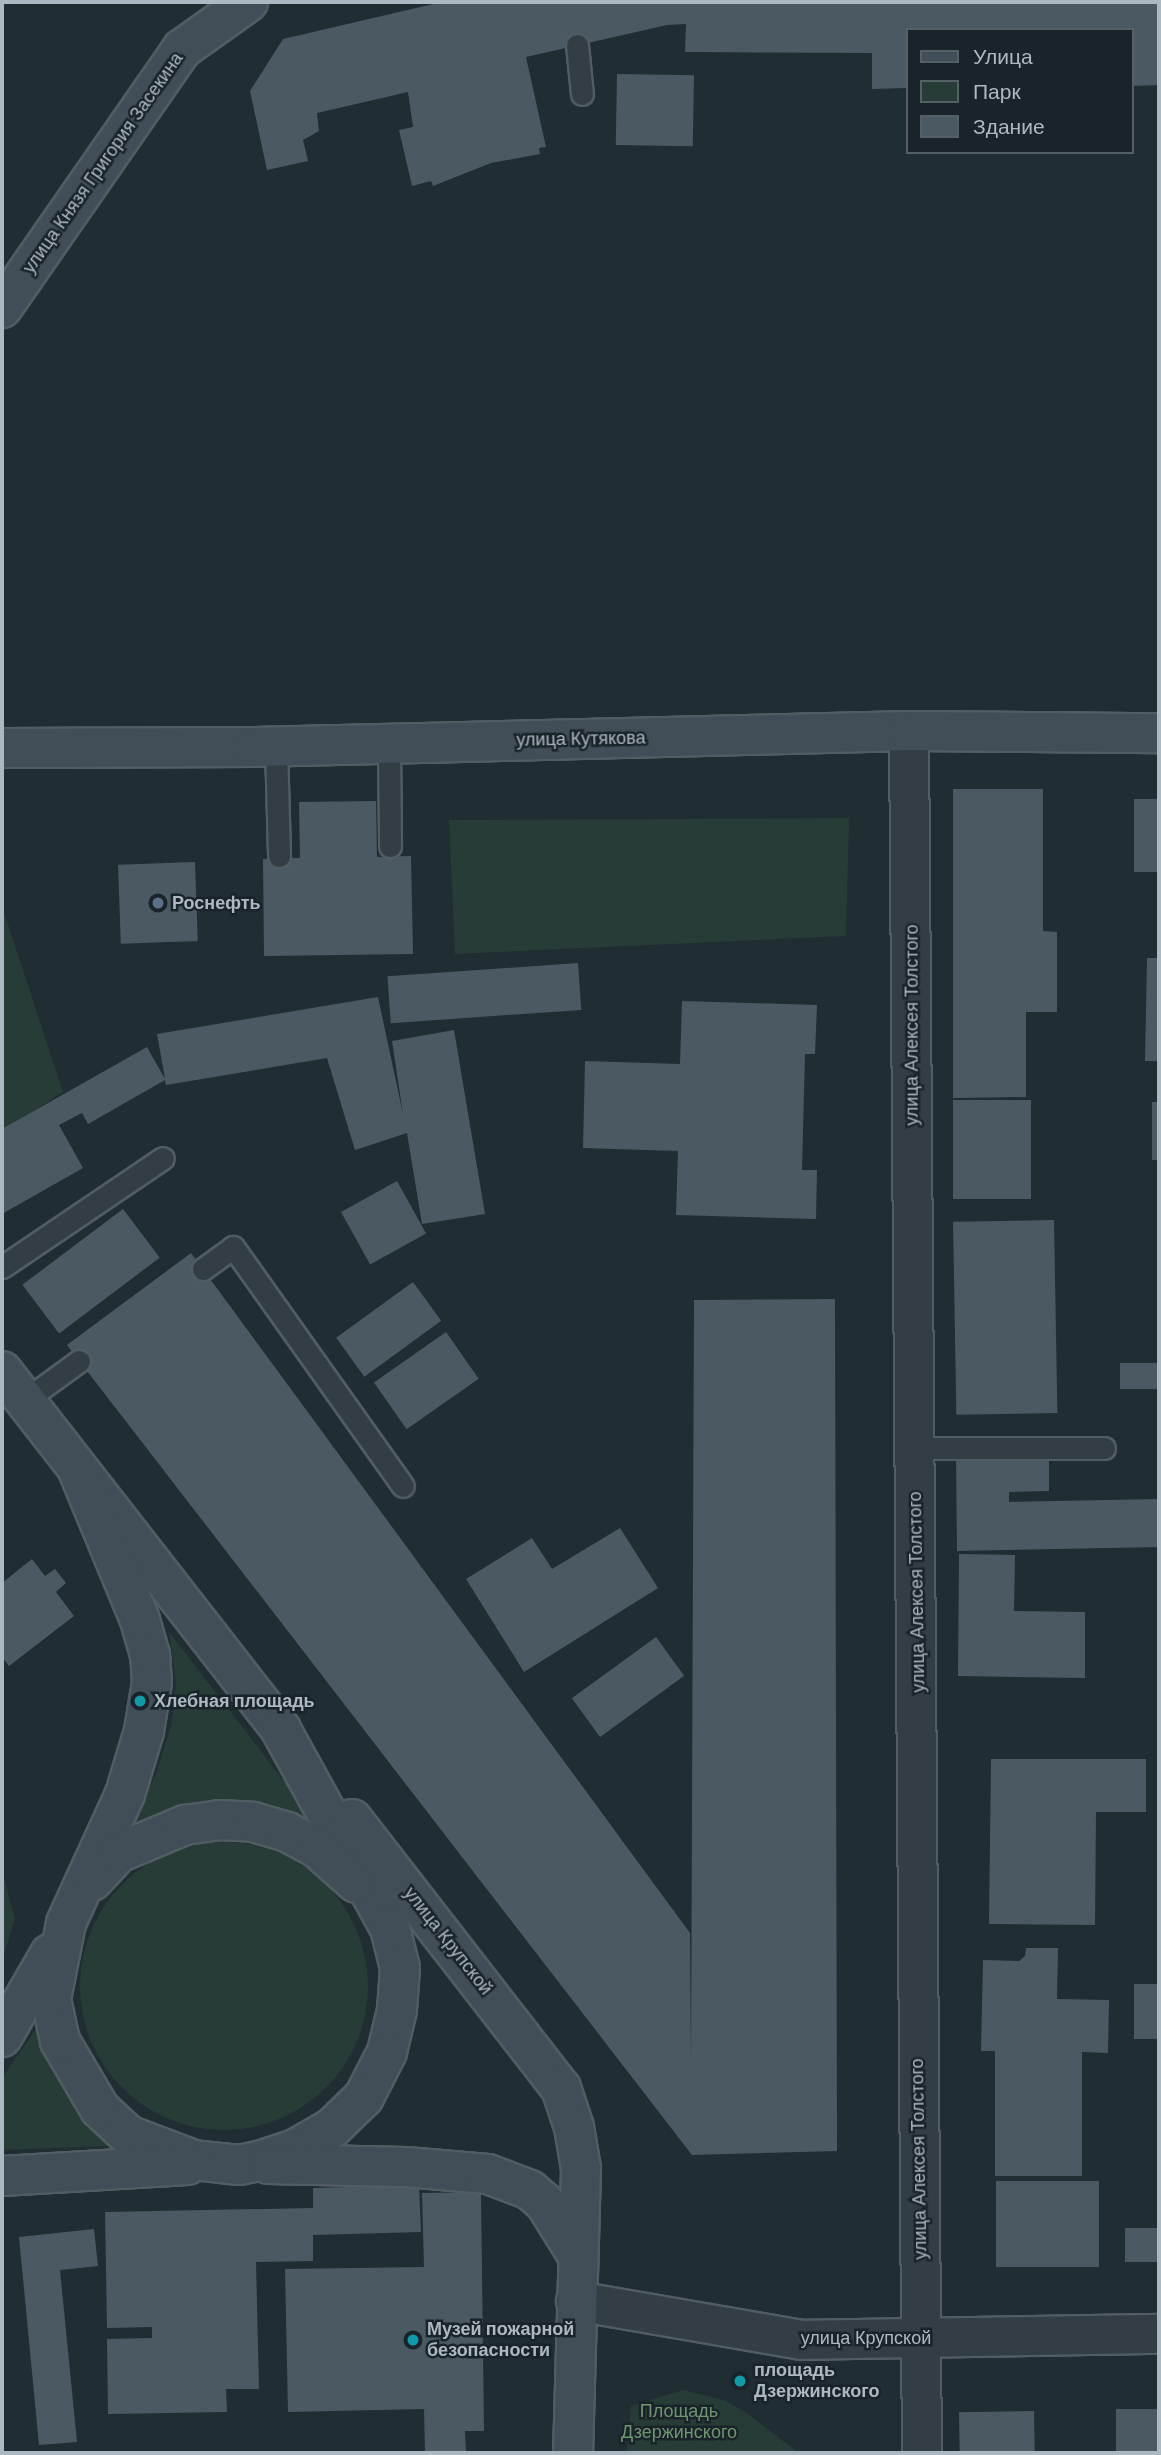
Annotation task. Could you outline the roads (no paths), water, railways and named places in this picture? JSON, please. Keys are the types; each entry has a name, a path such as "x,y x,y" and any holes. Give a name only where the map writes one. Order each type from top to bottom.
{"main road":[{"name":"улица Князя Григория Засекина","path":"2,308 182,49 248,2"},
{"name":"улица Кутякова","path":"2,748 389,744 909,731 1159,733"},
{"path":"13,1386 281,1730 390,1928 400,1968 397,2010 387,2052 364,2097 332,2128 298,2148 239,2165 174,2154 128,2135 100,2109 60,2041 51,1999 66,1923 125,1794 144,1731 152,1682 140,1620 79,1473"},
{"name":"улица Крупской","path":"281,1730 561,2088 575,2127 581,2169 573,2453"},
{"path":"2,2037 96,1875 118,1853 185,1825 219,1820 264,1825 317,1848 364,1891 390,1928"},
{"path":"2,2176 239,2165 406,2167 488,2174 530,2190 545,2203 578,2256"}],"street":[{"name":"улица Алексея Толстого","path":"909,731 922,2453"},
{"name":"улица Крупской","path":"576,2301 801,2340 1159,2334"}],"lane":[{"path":"577,46 582,94"},
{"path":"389,744 390,846"},
{"path":"276,746 279,856"},
{"path":"2,1267 163,1158"},
{"path":"203,1269 233,1247 403,1486"},
{"path":"13,1386 79,1361"},
{"path":"915,1448 1104,1448"}],"place":[{"name":"Роснефть","path":"158,903"},
{"name":"Хлебная площадь","path":"140,1701"},
{"name":"Музей пожарной безопасности","path":"413,2340"},
{"name":"площадь Дзержинского","path":"740,2381"}],"park label":[{"name":"Площадь Дзержинского","path":"679,2422"}]}
